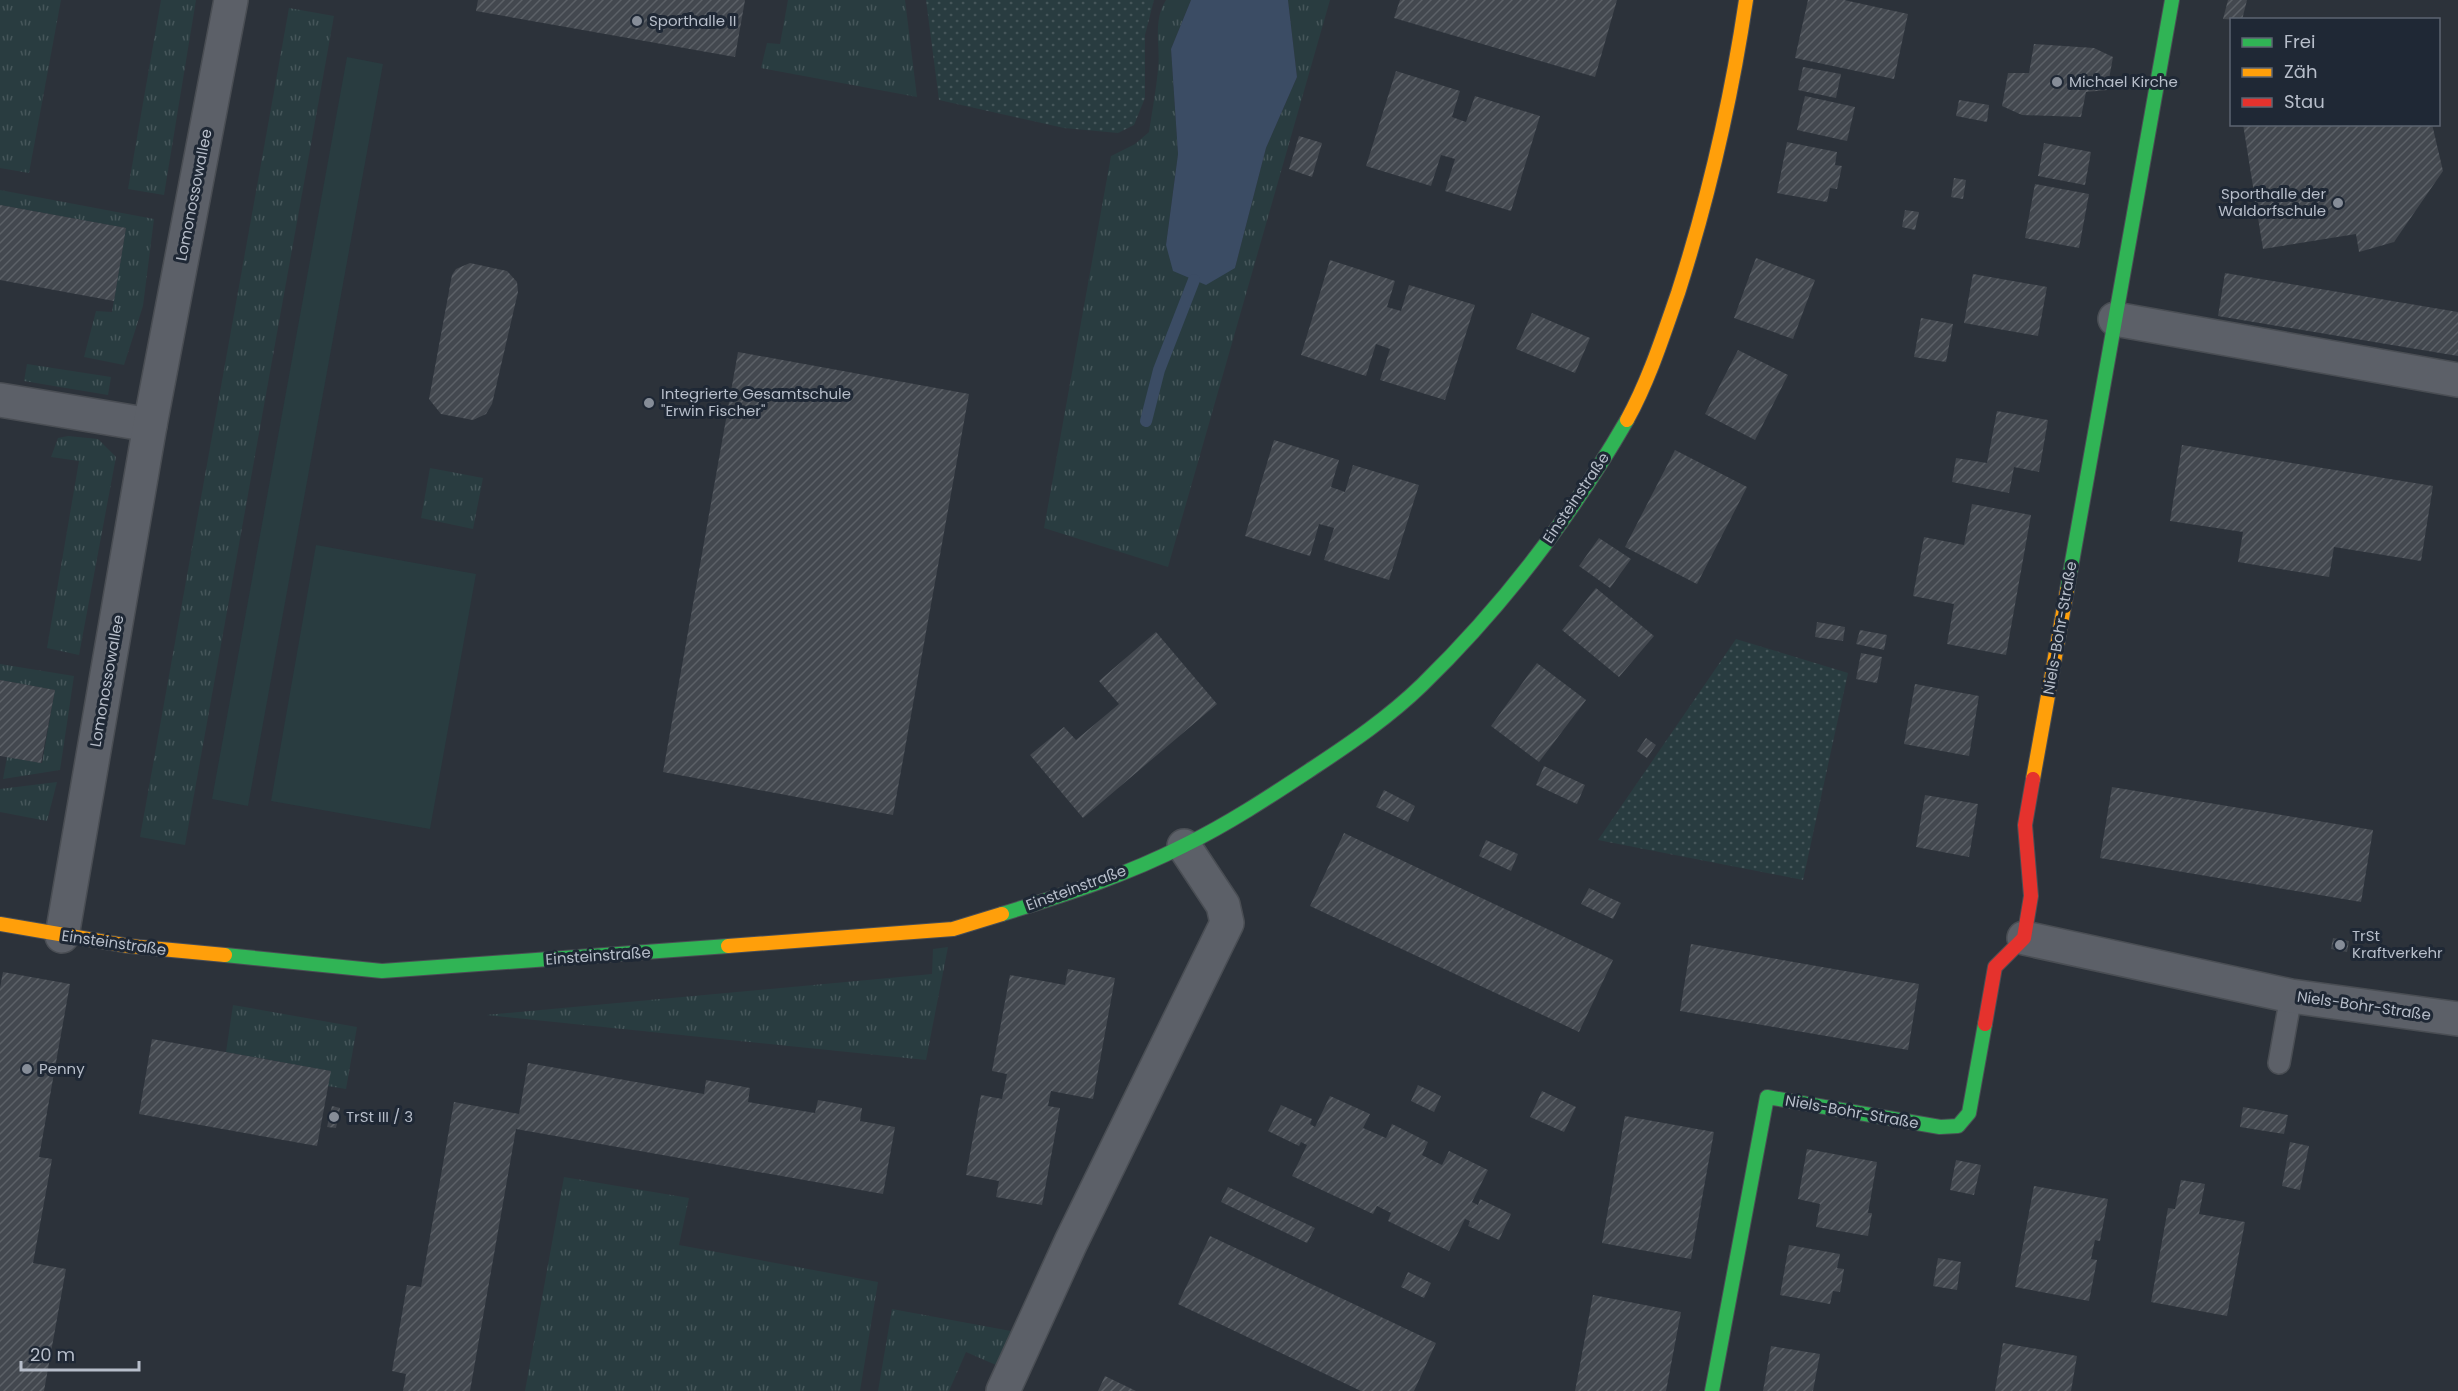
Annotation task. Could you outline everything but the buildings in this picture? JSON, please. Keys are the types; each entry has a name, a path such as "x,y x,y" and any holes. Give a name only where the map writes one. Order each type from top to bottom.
{"street":[{"name":"Lomonossowallee","path":"62,936 150,425 231,0"},
{"name":"Einsteinstraße","path":"0,924 129,946 382,970 953,929 1071,893 1184,846 1265,800 1364,735 1421,686 1516,584 1605,458 1634,407 1663,337 1704,212 1735,72 1746,0"},
{"name":"Niels-Bohr-Straße","path":"1712,1391 1767,1097 1940,1127 1958,1126 1968,1113 1995,967 2025,938 2031,896 2025,825 2172,0"},
{"path":"2115,318 2458,380"},
{"path":"0,400 150,425"},
{"path":"1003,1391 1071,1242 1227,922 1223,905 1184,846"},
{"name":"Niels-Bohr-Straße","path":"2025,938 2291,996 2458,1019"}],"lane":[{"path":"2279,1063 2291,996"}],"green space":[{"path":"0,0 61,0 29,173 0,168"},
{"path":"161,0 196,0 164,195 128,189"},
{"path":"788,0 905,0 917,97 761,68 767,43 780,44"},
{"path":"926,0 1154,0 1145,35 1145,98 1134,125 1118,133 1064,128 939,100"},
{"path":"1166,0 1191,0 1171,49 1178,154 1166,245 1235,268 1266,148 1297,77 1288,0 1330,0 1168,567 1044,528 1111,156 1135,144 1149,132 1159,61 1159,17"},
{"path":"289,8 334,16 185,845 140,837"},
{"path":"347,57 383,64 248,806 212,799"},
{"path":"0,190 154,219 143,306 124,365 84,357 96,311 112,312 126,228 0,205"},
{"path":"27,364 111,377 108,395 24,381"},
{"path":"68,436 98,439 116,457 79,655 47,648 79,461 51,457 58,438"},
{"path":"430,468 483,478 473,529 421,518"},
{"path":"316,545 476,574 430,829 271,801"},
{"path":"1736,639 1848,673 1803,880 1598,840"},
{"path":"0,664 74,676 60,770 3,779 7,757 42,763 55,690 0,680"},
{"path":"57,782 47,821 0,812 0,789"},
{"path":"948,947 926,1060 486,1015 932,974 933,949"},
{"path":"233,1005 357,1027 346,1089 328,1086 330,1071 226,1052"},
{"path":"564,1177 689,1198 679,1245 878,1282 860,1391 525,1391"},
{"path":"892,1309 1011,1331 996,1365 966,1352 949,1391 878,1391"}],"water":[{"path":"1191,0 1288,0 1297,77 1266,148 1235,268 1206,285 1173,271 1166,245 1178,154 1171,49"}],"waterway":[{"path":"1146,421 1159,370 1194,280"}],"traffic: fast":[{"path":"2067,590 2172,0"},
{"path":"1002,914 1072,892 1163,856 1234,818 1383,719 1422,685 1451,655 1534,560 1583,491 1627,420"},
{"path":"225,955 382,971 728,946"},
{"path":"1712,1391 1767,1097 1940,1127 1958,1126 1969,1113 1985,1024"}],"traffic: slow":[{"path":"1627,420 1661,342 1700,220 1726,112 1746,0"},
{"path":"2033,779 2067,590"},
{"path":"728,946 953,929 1002,914"},
{"path":"0,924 129,946 225,955"}],"traffic: jam":[{"path":"1985,1024 1995,967 2024,938 2031,896 2025,825 2033,779"}],"place":[{"name":"Sporthalle II","path":"637,21"},
{"name":"Michael Kirche","path":"2057,82"},
{"name":"Sporthalle der Waldorfschule","path":"2338,203"},
{"name":"Integrierte Gesamtschule \"Erwin Fischer\"","path":"649,403"},
{"name":"TrSt Kraftverkehr","path":"2340,945"},
{"name":"Penny","path":"27,1069"},
{"name":"TrSt III / 3","path":"334,1117"}]}
